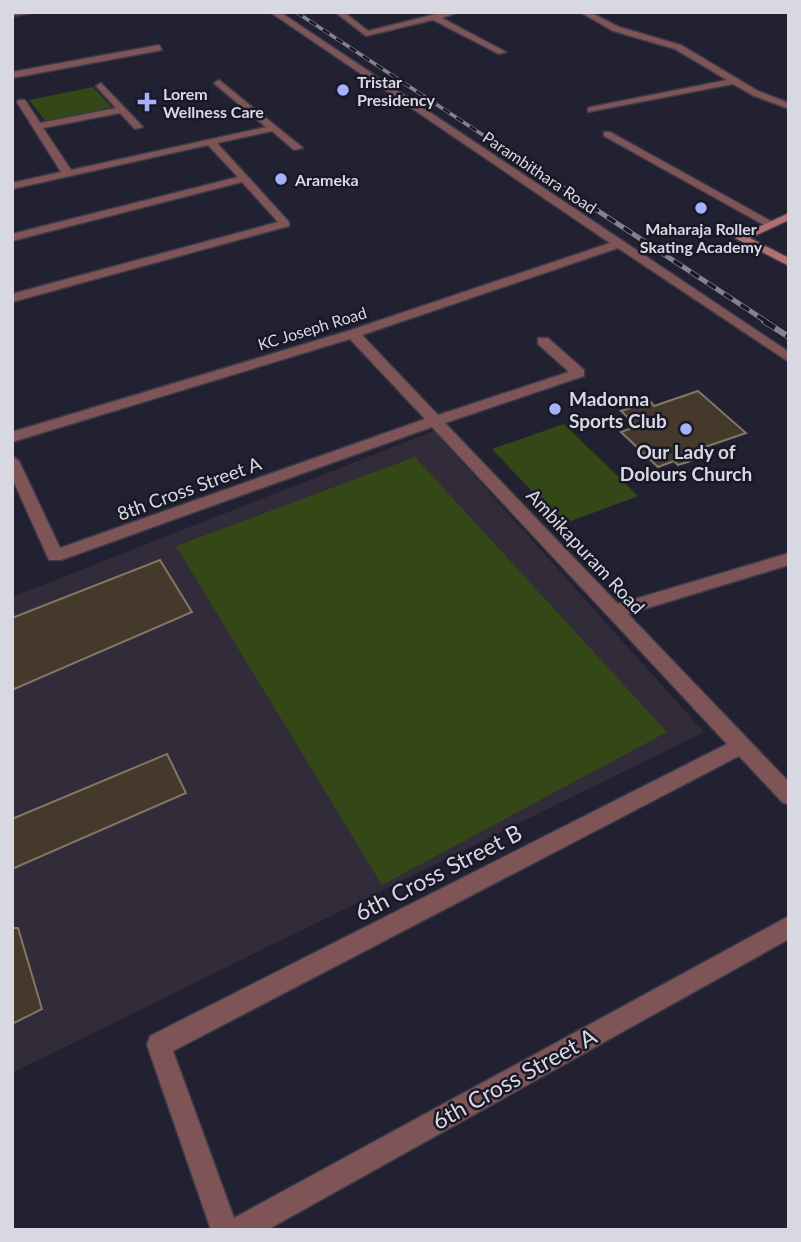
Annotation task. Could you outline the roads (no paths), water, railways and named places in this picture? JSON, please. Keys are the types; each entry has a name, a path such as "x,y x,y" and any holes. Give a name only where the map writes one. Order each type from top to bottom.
{"street":[{"path":"12,14 33,12"},
{"name":"Parambithara Road","path":"274,12 789,358"},
{"path":"339,12 366,34 455,12"},
{"path":"584,12 616,29 678,47 755,93 789,106"},
{"path":"434,17 502,52"},
{"path":"12,75 159,48"},
{"path":"591,110 734,81"},
{"path":"219,83 298,148"},
{"path":"101,86 138,127"},
{"path":"22,102 68,174"},
{"path":"38,127 120,110"},
{"path":"12,186 273,128"},
{"path":"607,134 770,224"},
{"path":"12,298 285,224 211,143"},
{"path":"12,238 245,178"},
{"path":"789,216 741,238 789,263"},
{"name":"KC Joseph Road","path":"12,437 353,334 619,243"},
{"name":"Ambikapuram Road","path":"353,334 789,796"},
{"path":"435,421 579,373 543,341"},
{"name":"8th Cross Street A","path":"12,461 55,556 435,421"},
{"path":"615,611 789,559"},
{"name":"6th Cross Street B","path":"225,1230 159,1045 740,746"},
{"name":"6th Cross Street A","path":"240,1230 789,927"}],"railway":[{"path":"296,12 492,141"},
{"path":"490,140 767,322"},
{"path":"764,321 789,337"}],"place":[{"name":"Tristar Presidency","path":"343,90"},
{"name":"Lorem Wellness Care","path":"147,102"},
{"name":"Arameka","path":"281,179"},
{"name":"Maharaja Roller Skating Academy","path":"701,208"},
{"name":"Madonna Sports Club","path":"555,409"},
{"name":"Our Lady of Dolours Church","path":"686,429"}]}
